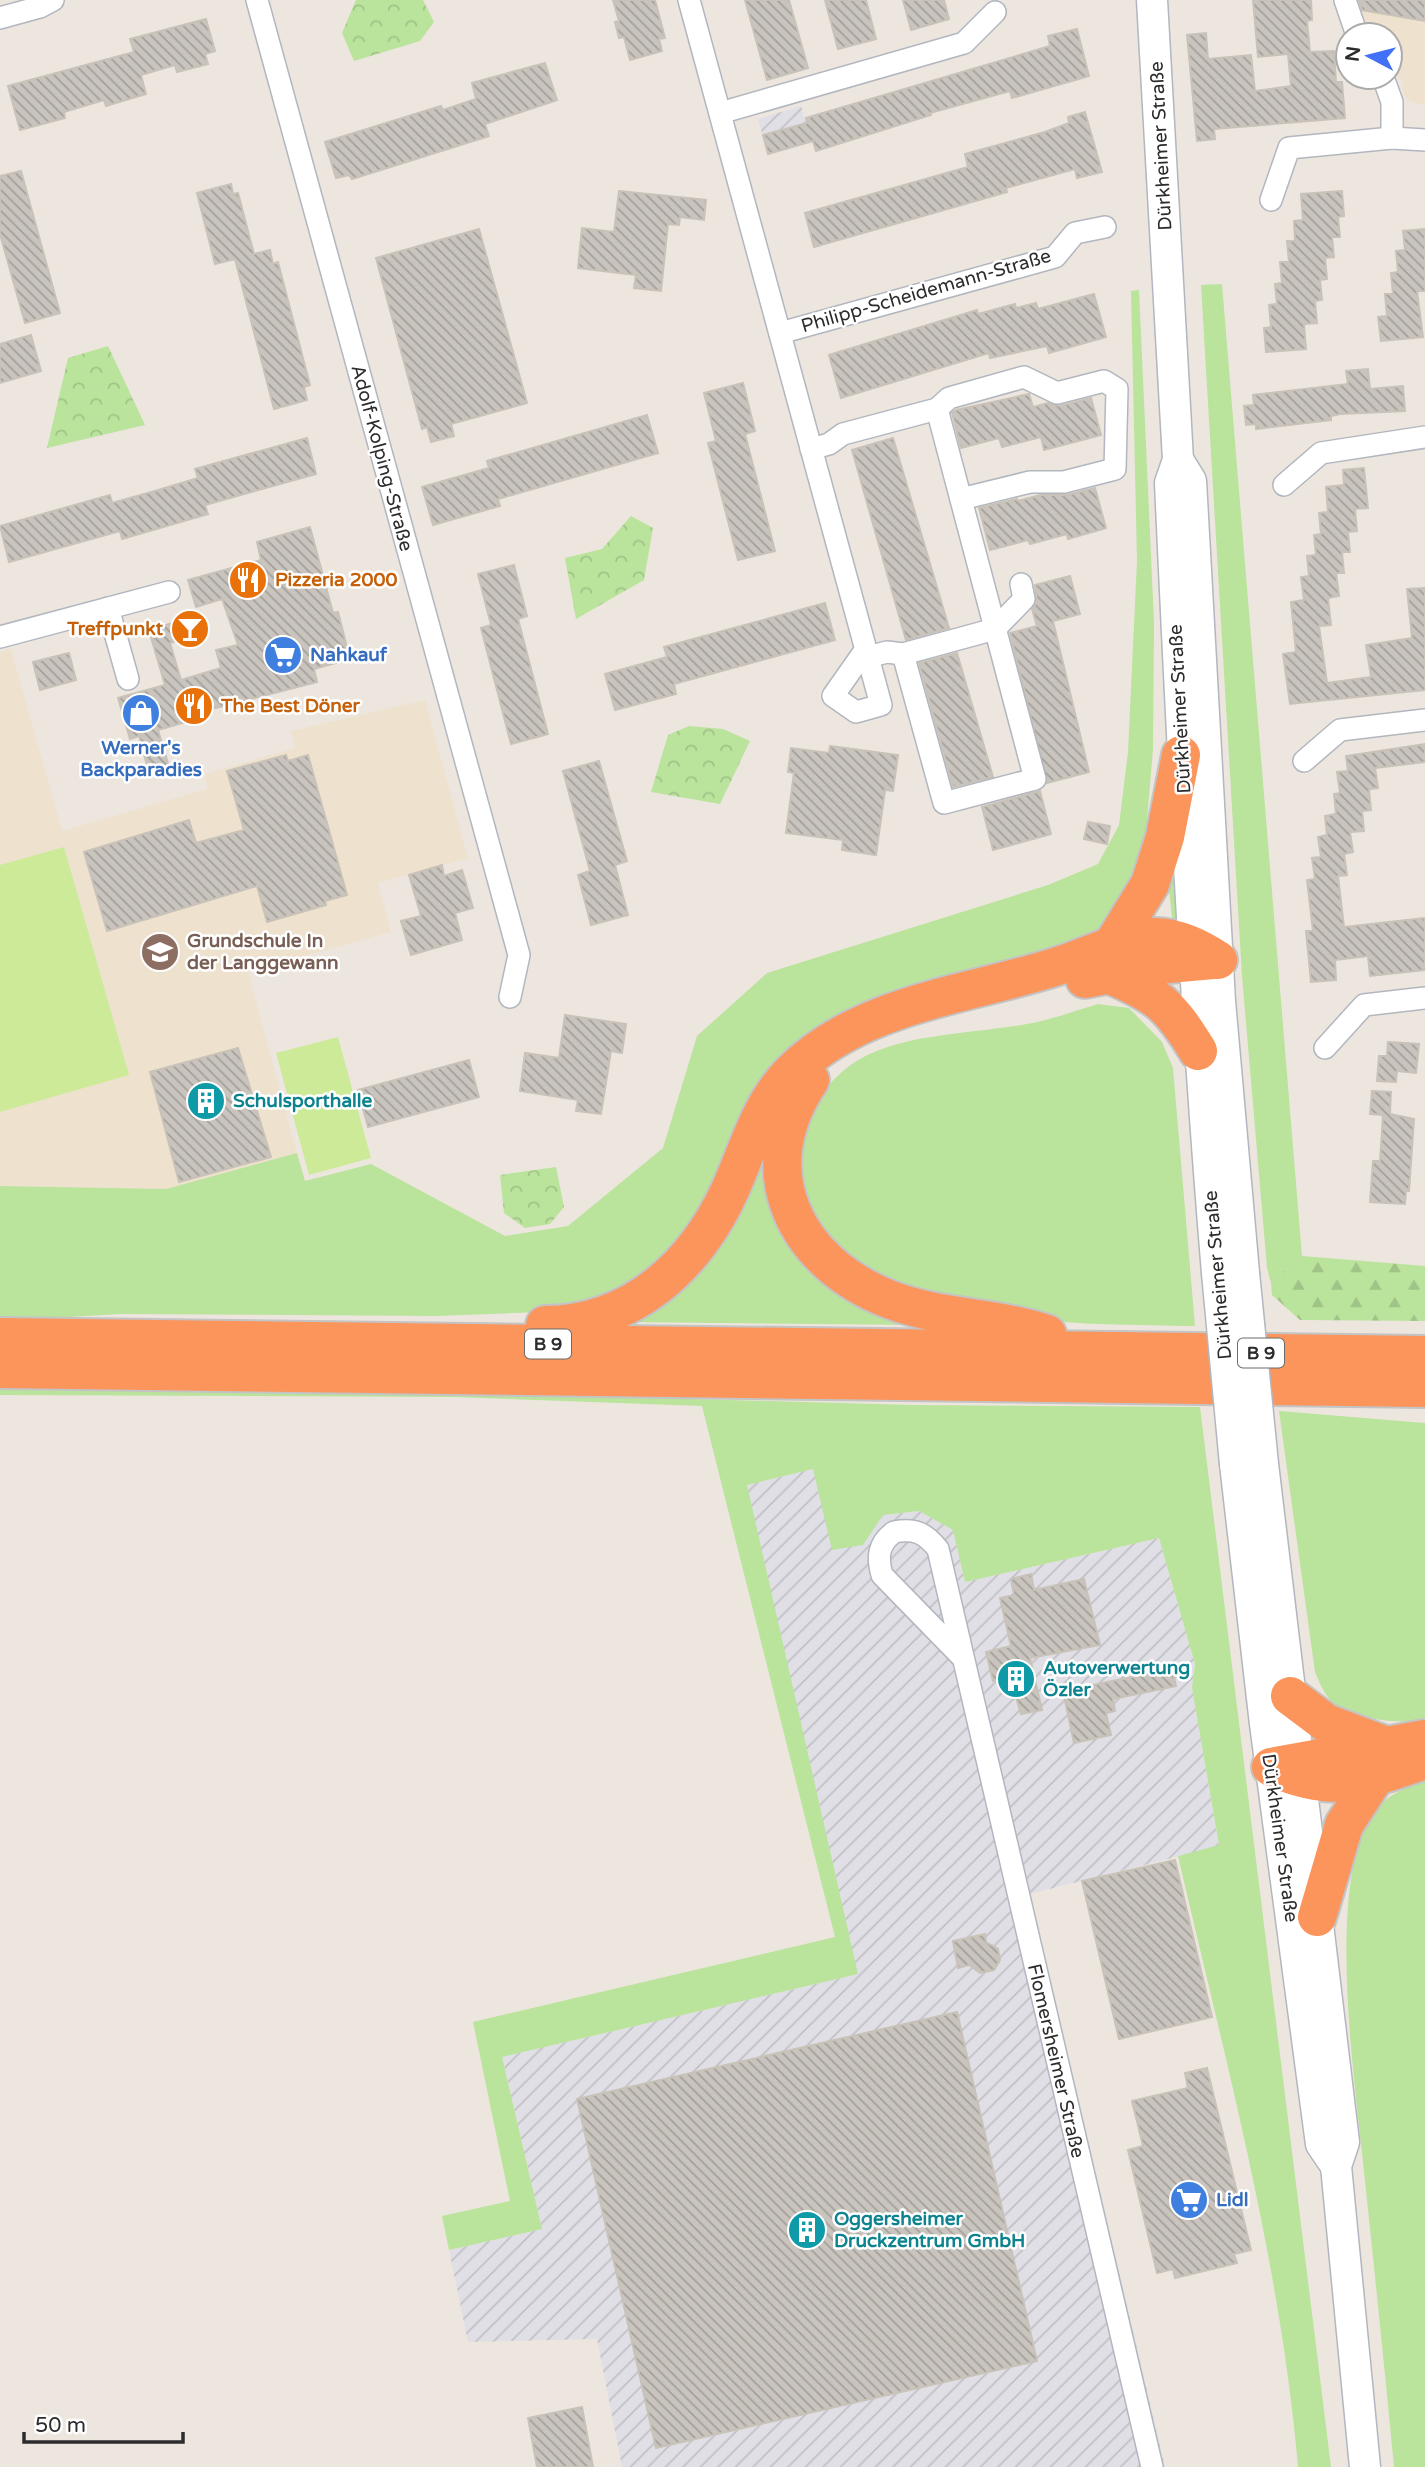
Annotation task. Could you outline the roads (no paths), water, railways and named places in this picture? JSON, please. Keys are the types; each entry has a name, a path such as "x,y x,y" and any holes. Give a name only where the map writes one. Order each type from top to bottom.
{"highway":[{"path":"1109,961 1150,884 1165,837 1181,755"},
{"path":"458,1343 498,1325 560,1325 591,1320 648,1296 674,1274 705,1236 729,1191 761,1116 789,1074 827,1041 901,1010 1109,961 1154,937 1202,956"},
{"path":"1109,961 1168,1007 1198,1051"},
{"name":"B 9","path":"1097,1351 1031,1328 938,1313 891,1300 848,1278 821,1256 802,1233 789,1207 782,1159 793,1105 829,1060 849,1045 911,1021 1109,961"},
{"name":"B 9","path":"0,1337 1425,1355"},
{"name":"B 9","path":"0,1369 1425,1388"},
{"path":"1322,1386 1374,1409 1425,1411"},
{"path":"1290,1696 1379,1761 1425,1760"},
{"path":"1290,1769 1329,1784 1425,1739"},
{"path":"1317,1917 1344,1825 1379,1761"}],"main road":[{"name":"Dürkheimer Straße","path":"1152,0 1178,460 1170,483 1181,755 1249,1464 1290,1769 1317,1917 1343,2142 1336,2166 1365,2467"},
{"name":"Dürkheimer Straße","path":"1178,460 1191,481 1202,956 1198,1051 1231,1273"},
{"name":"Dürkheimer Straße","path":"1249,1464 1290,1696 1290,1769 1321,2144 1336,2166"}],"street":[{"path":"0,18 40,7 53,0"},
{"name":"Adolf-Kolping-Straße","path":"257,0 519,955 510,997"},
{"name":"Philipp-Scheidemann-Straße","path":"689,0 780,333 829,446 885,651 944,803 1035,779 937,409"},
{"path":"1345,0 1352,21"},
{"path":"720,113 964,43 995,12"},
{"path":"1388,91 1392,102 1392,138"},
{"path":"1271,200 1289,148 1392,138 1425,140"},
{"name":"Philipp-Scheidemann-Straße","path":"780,333 1055,257 1075,233 1105,227"},
{"path":"829,446 843,434 937,409 949,398 1024,377 1057,393 1104,381 1117,389 1115,469 1064,482 1030,482 961,499"},
{"path":"1284,485 1321,453 1425,437"},
{"path":"885,651 995,629 1024,599 1021,584"},
{"path":"0,637 169,592"},
{"path":"108,608 128,679"},
{"path":"1304,761 1340,730 1425,719"},
{"path":"1325,1048 1364,1005 1425,998"},
{"name":"Flomersheimer Straße","path":"961,1656 882,1575 878,1560 881,1546 894,1532 916,1530 927,1535 938,1549 1152,2467"}],"place":[{"name":"Pizzeria 2000","path":"248,580"},
{"name":"Treffpunkt","path":"190,629"},
{"name":"Nahkauf","path":"283,655"},
{"name":"The Best Döner","path":"194,706"},
{"name":"Werner's Backparadies","path":"141,713"},
{"name":"Grundschule In der Langgewann","path":"160,952"},
{"name":"Schulsporthalle","path":"206,1101"},
{"name":"Autoverwertung Özler","path":"1016,1679"},
{"name":"Lidl","path":"1189,2200"},
{"name":"Oggersheimer Druckzentrum GmbH","path":"807,2230"}]}
